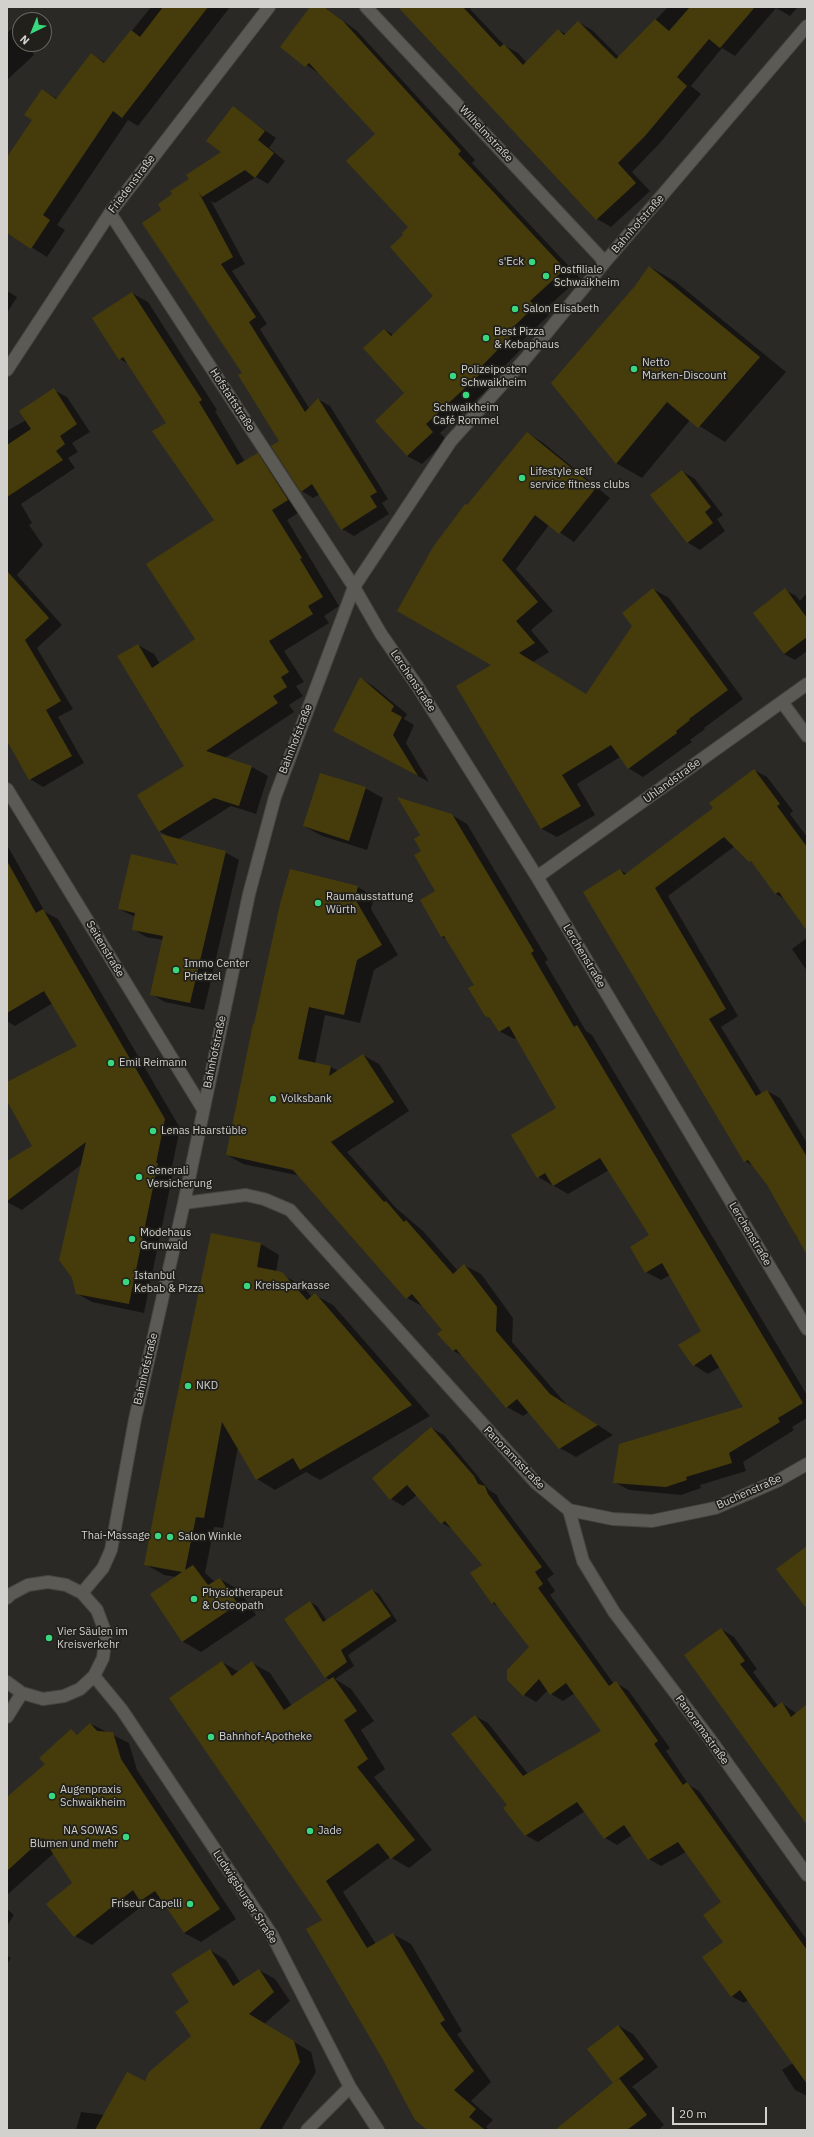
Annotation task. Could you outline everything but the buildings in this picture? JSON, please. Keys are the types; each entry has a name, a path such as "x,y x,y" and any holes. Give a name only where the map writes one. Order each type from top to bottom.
{"street":[{"name":"Friedenstraße","path":"7,370 110,213 269,7"},
{"name":"Wilhelmstraße","path":"366,7 605,262"},
{"name":"Bahnhofstraße","path":"82,1593 103,1568 111,1550 135,1419 184,1203 249,894 275,797 354,587 451,441 526,358 605,262 807,26"},
{"name":"Hofstattstraße","path":"110,213 354,587"},
{"name":"Lerchenstraße","path":"354,587 380,634 418,687 537,877 807,1329"},
{"name":"Uhlandstraße","path":"537,877 807,684"},
{"path":"782,702 807,736"},
{"name":"Seitenstraße","path":"7,789 203,1109"},
{"name":"Panoramastraße","path":"184,1203 246,1195 264,1199 290,1210 536,1483 570,1510 583,1562 614,1612 710,1739 807,1875"},
{"name":"Buchenstraße","path":"570,1510 613,1518 652,1521 715,1508 779,1480 807,1464"},
{"path":"7,1682 22,1693 43,1699 64,1696 80,1689 94,1676 103,1658 106,1634 97,1610 82,1593 66,1585 48,1582 28,1585 8,1594"},
{"name":"Ludwigsburger Straße","path":"94,1676 122,1710 272,1935 350,2088 378,2130"},
{"path":"7,1717 22,1693"},
{"path":"307,2130 350,2088"}],"place":[{"name":"s'Eck","path":"532,262"},
{"name":"Postfiliale Schwaikheim","path":"546,276"},
{"name":"Salon Elisabeth","path":"515,309"},
{"name":"Best Pizza & Kebaphaus","path":"486,338"},
{"name":"Netto Marken-Discount","path":"634,369"},
{"name":"Polizeiposten Schwaikheim","path":"453,376"},
{"name":"Schwaikheim Café Rommel","path":"466,395"},
{"name":"Lifestyle self service fitness clubs","path":"522,478"},
{"name":"Raumausstattung Würth","path":"318,903"},
{"name":"Immo Center Prietzel","path":"176,970"},
{"name":"Emil Reimann","path":"111,1063"},
{"name":"Volksbank","path":"273,1099"},
{"name":"Lenas Haarstüble","path":"153,1131"},
{"name":"Generali Versicherung","path":"139,1177"},
{"name":"Modehaus Grunwald","path":"132,1239"},
{"name":"Istanbul Kebab & Pizza","path":"126,1282"},
{"name":"Kreissparkasse","path":"247,1286"},
{"name":"NKD","path":"188,1386"},
{"name":"Thai-Massage","path":"158,1536"},
{"name":"Salon Winkle","path":"170,1537"},
{"name":"Physiotherapeut & Osteopath","path":"194,1599"},
{"name":"Vier Säulen im Kreisverkehr","path":"49,1638"},
{"name":"Bahnhof-Apotheke","path":"211,1737"},
{"name":"Augenpraxis Schwaikheim","path":"52,1796"},
{"name":"Jade","path":"310,1831"},
{"name":"NA SOWAS Blumen und mehr","path":"126,1837"},
{"name":"Friseur Capelli","path":"190,1904"}]}
